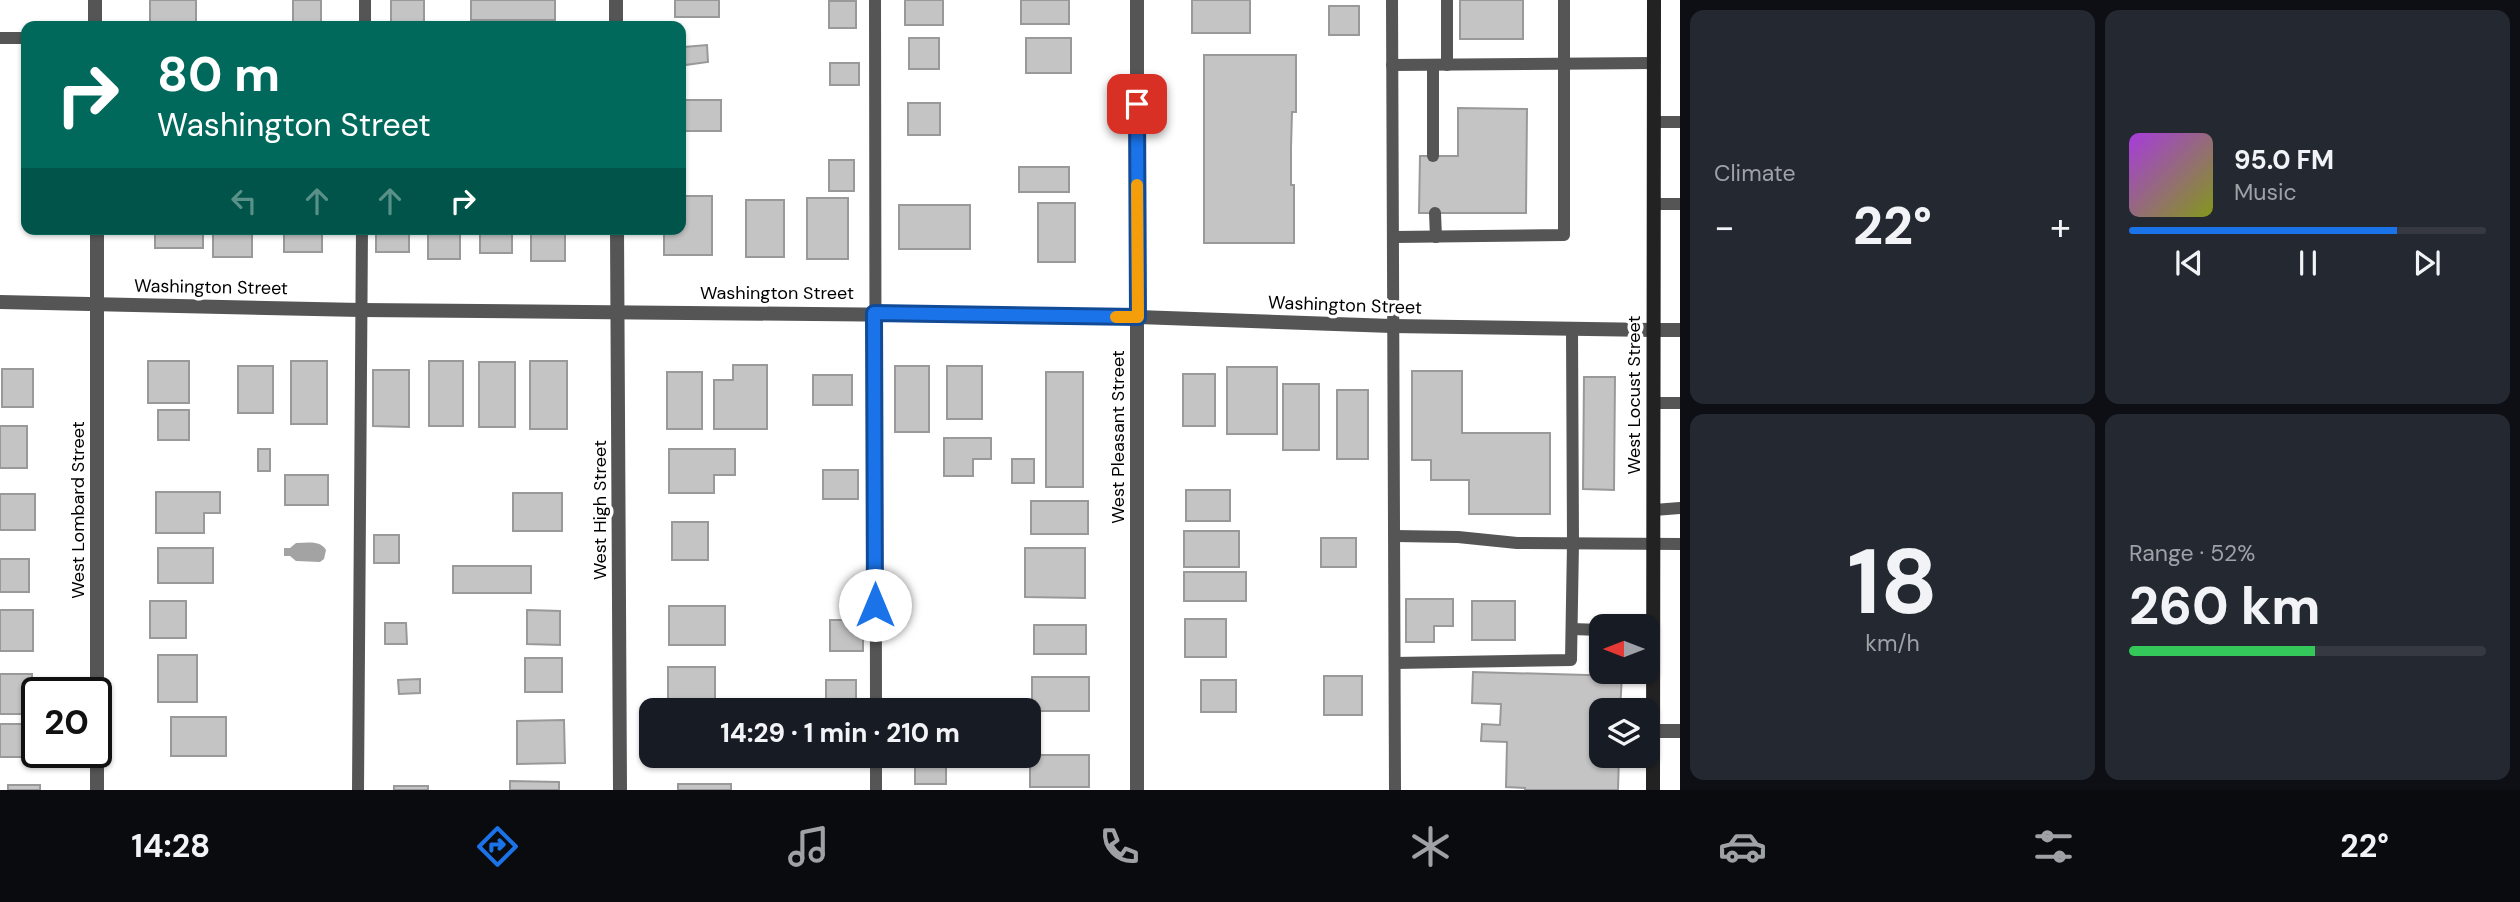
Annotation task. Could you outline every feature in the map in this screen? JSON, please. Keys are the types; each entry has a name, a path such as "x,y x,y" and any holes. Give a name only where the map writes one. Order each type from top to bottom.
{"main road":[{"name":"West Locust Street","path":"1651,614 1655,544 1654,0"},
{"name":"West Locust Street","path":"1653,768 1653,790"}],"street":[{"path":"95,0 95,21"},
{"path":"616,0 616,21"},
{"name":"West Pleasant Street","path":"1137,0 1137,790"},
{"name":"West Lombard Street","path":"97,235 97,790"},
{"name":"West High Street","path":"617,235 620,790"},
{"name":"Washington Street","path":"0,302 361,310 1138,317 1392,326 1680,330"},
{"path":"1659,731 1680,731"}],"lane":[{"path":"365,0 365,21"},
{"path":"875,0 876,698"},
{"path":"1392,0 1395,790"},
{"path":"1433,156 1447,0"},
{"path":"1393,237 1564,235 1564,0"},
{"path":"0,38 21,38"},
{"path":"1392,65 1654,63"},
{"path":"1653,122 1680,122"},
{"path":"1653,204 1680,204"},
{"path":"1435,213 1436,237"},
{"path":"358,790 362,235"},
{"path":"1395,663 1571,660 1572,329"},
{"path":"1654,403 1680,403"},
{"path":"1654,510 1680,508"},
{"path":"1395,536 1458,537 1517,543 1680,544"},
{"path":"1572,629 1589,630"},
{"path":"876,768 876,790"}],"shaded area":[{"path":"296,543 320,545 326,550 324,559 320,562 296,561 290,556 284,556 284,548 290,548"}],"building":[{"path":"150,0 196,0 196,21 150,21"},
{"path":"293,0 321,0 321,21 293,21"},
{"path":"391,0 424,0 424,21 391,21"},
{"path":"471,0 555,0 555,20 471,20"},
{"path":"675,0 719,0 719,17 675,17"},
{"path":"905,0 943,0 943,25 905,25"},
{"path":"1021,0 1069,0 1069,24 1021,24"},
{"path":"1192,0 1250,0 1250,33 1192,33"},
{"path":"1460,0 1523,0 1523,39 1460,39"},
{"path":"829,1 856,1 856,28 829,28"},
{"path":"1329,6 1359,6 1359,35 1329,35"},
{"path":"909,38 939,38 939,69 909,69"},
{"path":"1026,38 1071,38 1071,73 1026,73"},
{"path":"707,45 708,62 686,65 686,47"},
{"path":"1204,55 1296,55 1296,112 1292,112 1291,148 1294,243 1204,243"},
{"path":"830,63 859,63 859,85 830,85"},
{"path":"686,100 721,100 721,131 686,131"},
{"path":"908,103 940,103 940,135 908,135"},
{"path":"1458,108 1527,109 1526,213 1419,213 1420,156 1458,156"},
{"path":"829,160 854,160 854,191 829,191"},
{"path":"1019,167 1069,167 1069,192 1019,192"},
{"path":"686,196 712,196 712,255 664,255 664,235 686,235"},
{"path":"807,198 848,198 848,259 807,259"},
{"path":"746,200 784,200 784,257 746,257"},
{"path":"1038,203 1075,203 1075,262 1038,262"},
{"path":"899,205 970,205 970,249 899,249"},
{"path":"155,235 203,235 203,248 155,248"},
{"path":"213,235 252,235 252,257 213,257"},
{"path":"284,235 322,235 322,252 284,252"},
{"path":"376,235 409,235 409,252 376,252"},
{"path":"428,235 460,235 460,259 428,259"},
{"path":"480,235 512,235 512,253 480,253"},
{"path":"531,235 565,235 565,261 531,261"},
{"path":"148,361 189,361 189,403 148,403"},
{"path":"291,361 327,361 327,424 291,424"},
{"path":"429,361 463,361 463,426 429,426"},
{"path":"530,361 567,361 567,429 530,429"},
{"path":"479,362 515,362 515,427 479,427"},
{"path":"733,365 767,365 767,429 714,429 714,380 733,380"},
{"path":"238,366 273,366 273,413 238,413"},
{"path":"895,366 929,366 929,432 895,432"},
{"path":"947,366 982,366 982,419 947,419"},
{"path":"1227,367 1277,367 1277,434 1227,434"},
{"path":"2,369 33,369 33,407 2,407"},
{"path":"373,370 409,370 409,427 373,426"},
{"path":"1412,371 1462,371 1462,433 1550,433 1550,514 1469,514 1469,480 1431,480 1431,460 1412,460"},
{"path":"667,372 702,372 702,429 667,429"},
{"path":"1046,372 1083,372 1083,487 1046,487"},
{"path":"1183,374 1215,374 1215,426 1183,426"},
{"path":"813,375 852,375 852,405 813,405"},
{"path":"1584,377 1615,377 1614,490 1583,489"},
{"path":"1283,384 1319,384 1319,450 1283,450"},
{"path":"1337,390 1368,390 1368,459 1337,459"},
{"path":"158,410 189,410 189,440 158,440"},
{"path":"0,426 27,426 27,468 0,468"},
{"path":"944,438 991,438 991,459 973,459 973,476 944,476"},
{"path":"258,449 270,449 270,471 258,471"},
{"path":"669,449 735,449 735,475 714,475 714,493 669,493"},
{"path":"1012,459 1034,459 1034,483 1012,483"},
{"path":"823,470 858,470 858,499 823,499"},
{"path":"285,475 328,475 328,505 285,505"},
{"path":"1186,490 1230,490 1230,521 1186,521"},
{"path":"156,492 220,492 220,513 204,513 204,533 156,533"},
{"path":"513,493 562,493 562,531 513,531"},
{"path":"0,494 35,494 35,530 0,530"},
{"path":"1031,501 1088,501 1088,534 1031,534"},
{"path":"672,522 708,522 708,560 672,560"},
{"path":"1184,531 1239,531 1239,567 1184,567"},
{"path":"374,535 399,535 399,563 374,563"},
{"path":"1321,538 1356,538 1356,567 1321,567"},
{"path":"158,548 213,548 213,583 158,583"},
{"path":"1025,548 1085,548 1085,598 1025,597"},
{"path":"0,559 29,559 29,592 0,592"},
{"path":"453,566 531,566 531,593 453,593"},
{"path":"1184,572 1246,572 1246,601 1184,601"},
{"path":"1406,599 1453,599 1453,626 1434,626 1434,642 1406,642"},
{"path":"150,601 186,601 186,638 150,638"},
{"path":"1472,601 1515,601 1515,640 1472,640"},
{"path":"669,606 725,606 725,645 669,645"},
{"path":"0,610 33,610 33,651 0,651"},
{"path":"527,610 560,611 560,645 527,644"},
{"path":"1185,619 1226,619 1226,657 1185,657"},
{"path":"830,620 863,620 863,651 830,651"},
{"path":"385,623 406,623 407,644 385,644"},
{"path":"1034,625 1086,625 1086,654 1034,654"},
{"path":"158,655 197,655 197,702 158,702"},
{"path":"525,658 562,658 562,692 525,692"},
{"path":"668,667 715,667 715,698 668,698"},
{"path":"1473,672 1589,675 1589,684 1622,684 1621,698 1589,698 1589,768 1619,768 1618,790 1525,790 1506,787 1507,742 1481,741 1482,724 1500,725 1501,704 1472,703"},
{"path":"0,674 32,674 32,677 21,677 21,714 0,714"},
{"path":"1324,676 1362,676 1362,715 1324,715"},
{"path":"1032,677 1089,677 1089,711 1041,711 1041,698 1032,698"},
{"path":"420,679 420,693 399,694 398,680"},
{"path":"826,680 856,680 856,698 826,698"},
{"path":"1201,680 1236,680 1236,712 1201,712"},
{"path":"171,717 226,717 226,756 171,756"},
{"path":"564,720 565,763 517,764 517,721"},
{"path":"0,724 21,724 21,757 0,757"},
{"path":"1041,755 1089,755 1089,787 1030,787 1030,768 1041,768"},
{"path":"915,768 946,768 946,784 915,784"},
{"path":"510,781 559,782 559,790 510,790"},
{"path":"678,784 731,784 731,790 678,790"},
{"path":"8,785 40,785 40,790 8,790"},
{"path":"394,786 428,786 428,790 394,790"}],"slow traffic":[{"path":"1116,317 1138,317 1137,185"}],"route":[{"path":"875,605 874,313 1138,317 1137,104"}]}
